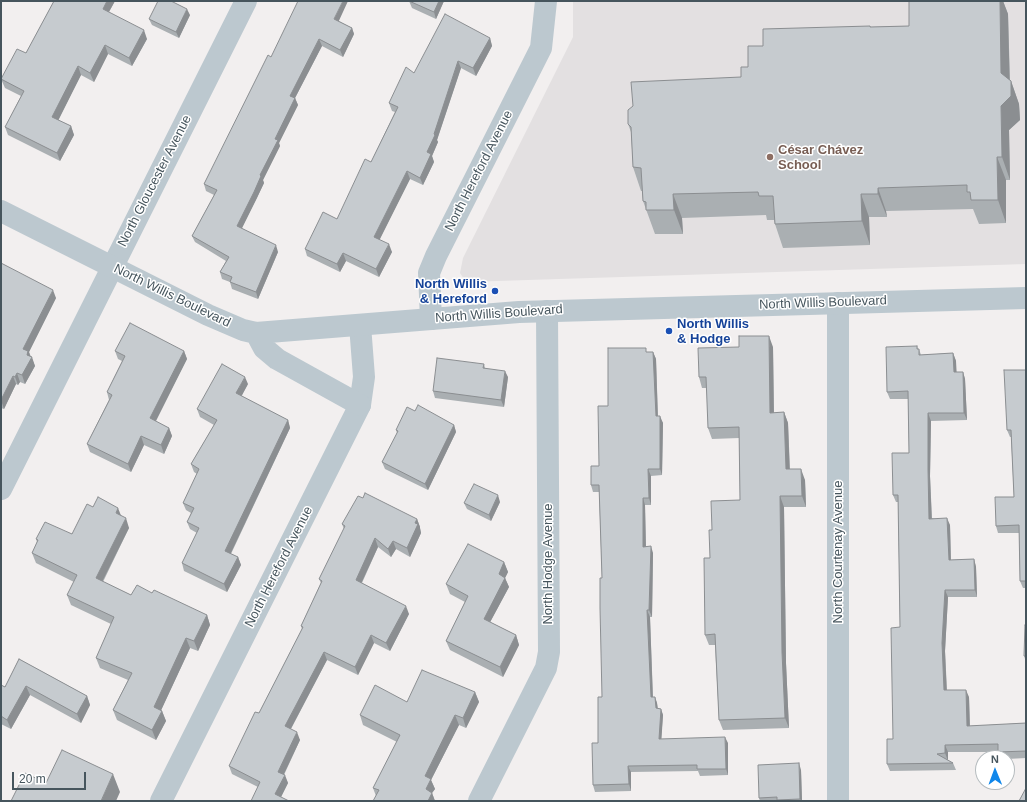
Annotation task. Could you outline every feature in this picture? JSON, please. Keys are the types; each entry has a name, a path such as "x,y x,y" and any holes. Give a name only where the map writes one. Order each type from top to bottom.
{"street":[{"name":"North Gloucester Avenue","path":"1,489 246,1"},
{"name":"North Hereford Avenue","path":"431,319 429,273 436,256 541,48 546,1"},
{"name":"North Willis Boulevard","path":"1,211 229,325 256,333 547,311 1026,298"},
{"name":"North Courtenay Avenue","path":"838,303 838,801"},
{"name":"North Hodge Avenue","path":"479,801 546,668 549,652 547,311"},
{"name":"North Hereford Avenue","path":"161,801 360,405 364,377 360,325"},
{"path":"256,333 264,348 277,359 360,405"}],"shaded area":[{"name":"César Chávez School","path":"573,1 1026,1 1026,264 466,282 460,273 463,258 573,37"}],"building":[{"path":"54,1 107,1 103,9 144,30 129,58 105,45 90,73 78,66 52,117 71,126 57,153 5,127 24,91 1,79 17,49 26,53"},
{"path":"158,1 171,1 187,9 176,32 149,19"},
{"path":"298,1 343,1 334,19 352,28 340,50 319,39 290,96 295,98 275,139 278,140 237,226 276,245 256,292 230,282 232,277 220,272 229,257 192,236 217,190 204,184 268,55 271,57"},
{"path":"409,1 439,1 434,12"},
{"path":"909,1 1000,1 1001,73 1011,81 1011,96 1001,106 1002,157 997,157 998,200 971,200 970,192 967,192 967,185 878,188 878,194 861,194 862,221 775,224 773,196 759,196 758,192 673,194 674,210 646,210 646,202 643,201 641,168 633,167 631,127 628,124 628,110 633,106 631,82 741,77 741,67 748,67 748,46 763,46 763,29 909,26"},
{"path":"445,14 490,38 473,68 458,61 434,134 435,135 427,152 431,154 420,178 407,171 374,237 389,244 376,269 343,253 337,264 305,249 323,212 337,219 365,159 371,162 398,107 389,103 406,67 414,73"},
{"path":"1,263 53,290 23,349 28,351 27,355 32,357 22,375 17,373 15,377 13,376 1,400"},
{"path":"130,323 184,351 150,418 169,428 161,445 141,436 128,464 87,444 112,395 107,392 125,356 115,351"},
{"path":"739,336 769,336 770,413 784,412 786,469 801,469 802,496 780,496 782,652 785,718 719,720 715,634 705,635 704,558 710,558 709,530 712,530 711,501 740,500 739,427 708,428 706,377 699,377 698,348 739,347"},
{"path":"917,346 917,349 919,349 919,355 953,353 954,372 963,372 964,413 928,413 929,519 947,518 949,560 974,559 975,590 945,590 942,643 944,690 966,690 967,726 1026,723 1026,751 998,750 998,744 945,745 945,753 937,754 953,763 887,764 887,739 893,739 891,628 900,627 898,495 893,495 892,453 909,453 908,391 887,392 886,347"},
{"path":"608,348 646,348 646,352 653,352 656,416 660,416 660,469 648,469 649,498 643,498 643,547 651,546 649,610 647,610 651,697 655,697 656,708 661,709 659,739 725,737 726,769 697,769 697,765 628,766 629,784 593,785 592,743 598,743 598,697 602,697 600,578 602,578 599,485 591,485 591,466 599,466 598,406 608,406"},
{"path":"437,358 484,364 483,368 505,371 501,400 433,391"},
{"path":"222,364 245,377 236,393 288,420 225,551 238,557 224,584 182,563 199,528 187,522 194,508 183,503 199,469 191,464 217,420 197,409"},
{"path":"1004,370 1026,370 1026,581 1020,581 1019,525 996,526 995,497 1014,497 1011,430 1007,430"},
{"path":"418,405 454,425 425,484 382,462 398,431 396,430 407,407 415,411"},
{"path":"474,484 498,495 489,515 464,503"},
{"path":"365,493 417,519 415,523 418,524 407,548 393,541 388,549 375,538 356,580 406,606 386,643 371,635 355,667 324,652 285,726 297,732 278,772 285,775 275,794 289,801 251,801 260,782 229,766 255,712 259,713 303,627 301,626 322,581 319,579 345,526 342,524 358,496 363,498"},
{"path":"98,497 118,508 116,513 126,518 96,578 131,595 137,585 152,593 154,590 207,615 194,641 186,638 154,707 162,711 152,730 113,710 132,673 96,658 114,617 67,595 77,575 32,553 38,540 36,539 45,522 72,534 87,504 93,507"},
{"path":"468,544 504,562 499,574 505,578 484,619 516,635 500,667 446,641 468,596 446,584"},
{"path":"1025,625 1026,656 1024,656"},
{"path":"19,659 87,696 77,714 26,686 7,720 1,716 1,685 5,687"},
{"path":"422,670 475,692 463,718 455,715 425,776 431,779 426,789 432,793 428,801 373,801 379,790 373,788 400,735 360,715 375,685 407,702"},
{"path":"62,750 113,774 101,801 11,801 25,773 46,783"},
{"path":"799,763 800,799 777,800 777,797 759,798 758,765"},
{"path":"1026,788 1026,801 1019,801"}],"place":[{"name":"César Chávez School","path":"770,157"},
{"name":"North Willis & Hereford","path":"495,291"},
{"name":"North Willis & Hodge","path":"669,331"}]}
